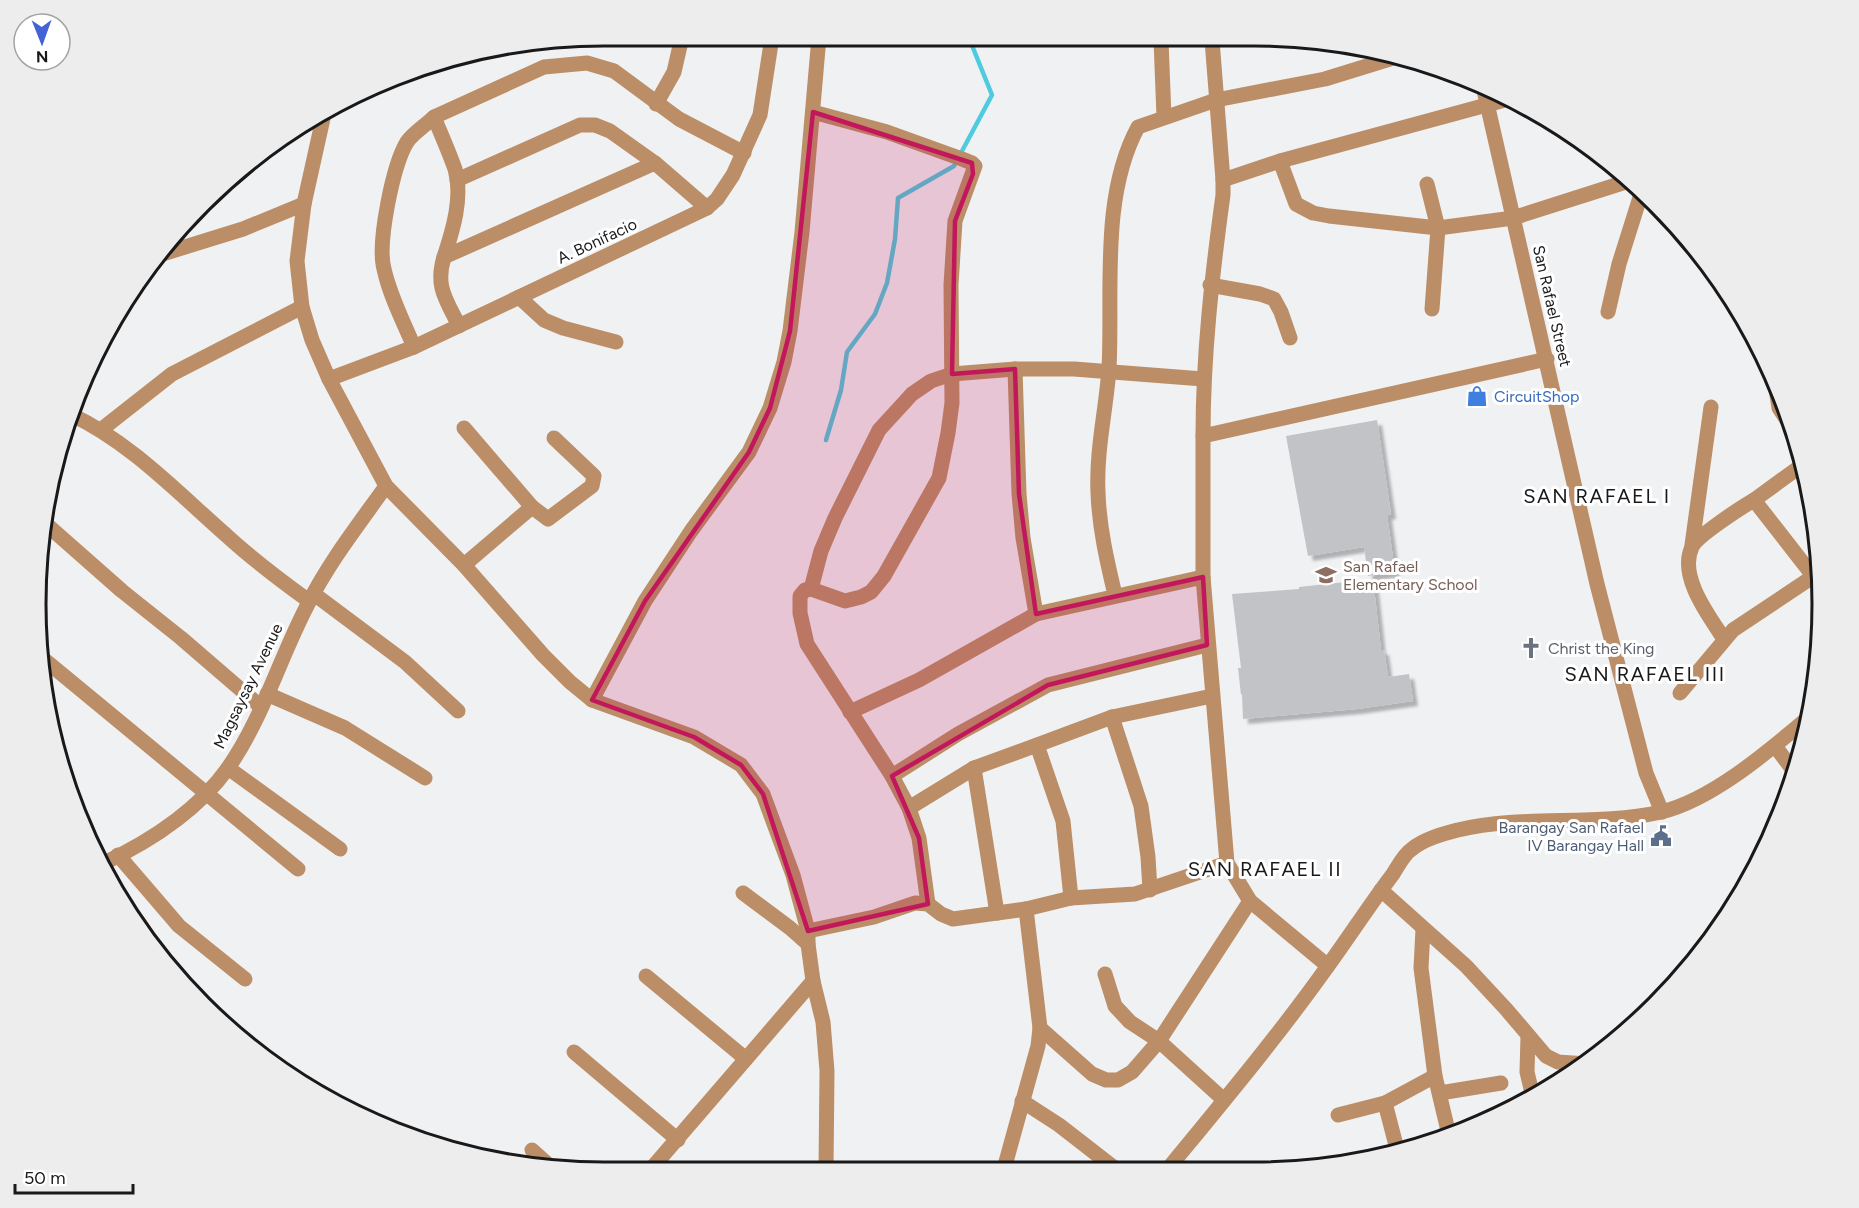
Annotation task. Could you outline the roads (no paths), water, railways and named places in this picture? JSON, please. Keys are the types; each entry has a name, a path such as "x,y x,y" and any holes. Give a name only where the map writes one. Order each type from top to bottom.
{"street":[{"path":"656,104 674,72 680,46"},
{"name":"A. Bonifacio","path":"329,379 414,347 707,208 717,199 734,175 760,116 771,46"},
{"path":"592,700 645,601 690,531 748,452 770,408 784,362 790,331 802,232 818,46"},
{"path":"1161,46 1164,117"},
{"path":"1212,46 1223,195 1210,285 1203,379 1203,577 1227,863 1250,901 1328,966"},
{"path":"1115,595 1103,542 1098,490 1109,370 1112,227 1125,154 1138,127 1216,100 1325,79 1383,61"},
{"path":"414,347 393,296 383,267 382,256 387,210 398,162 408,141 434,117 544,67 587,63 614,71 679,119 744,153"},
{"name":"San Rafael Street","path":"1486,97 1597,584 1646,773 1662,812"},
{"path":"1223,180 1280,161 1498,102"},
{"path":"813,112 887,132 962,159 975,166 956,221 951,285 952,403 939,478 884,576 871,592 845,601 811,589 805,590 800,596 800,613 807,644 892,776 909,808 919,838 928,904"},
{"path":"434,117 457,180 453,231 444,256 440,286 459,326"},
{"path":"322,123 304,204 297,261 302,307 312,340 329,379 386,486 464,565 543,655 592,700 694,737 741,765 764,794 793,875 808,938 813,981 823,1022 827,1071 826,1162"},
{"path":"457,180 580,125 595,125 610,131 655,163 707,208"},
{"path":"1280,161 1296,204 1313,213 1438,228 1513,218 1621,183"},
{"path":"444,256 655,163"},
{"path":"1427,184 1438,228 1432,309"},
{"path":"1608,312 1619,264 1639,200"},
{"path":"173,251 243,229 304,204"},
{"path":"1210,285 1260,294 1274,299 1290,338"},
{"path":"519,297 544,320 563,328 616,342"},
{"path":"102,429 172,374 302,307"},
{"path":"1203,436 1547,359"},
{"path":"1015,369 1020,505 1023,538 1036,614"},
{"path":"811,589 826,540 879,430 912,394 931,381 952,374 1015,369 1109,370 1203,379"},
{"path":"1711,407 1688,562 1699,601 1724,639"},
{"path":"79,418 102,429 162,478 260,566 405,662 458,711"},
{"path":"464,428 532,507 548,519 592,486 594,476 554,438"},
{"path":"1692,545 1730,514 1754,500 1796,469"},
{"name":"Magsaysay Avenue","path":"108,858 165,828 207,792 228,768 244,742 311,598 346,540 386,486"},
{"path":"1754,500 1811,572"},
{"path":"464,565 532,507"},
{"path":"51,529 122,591 264,700 345,728 425,778"},
{"path":"850,712 919,680 1036,614 1203,577"},
{"path":"1680,693 1733,630 1811,585"},
{"path":"892,776 958,734 1048,685 1128,663 1208,645"},
{"path":"50,664 298,869"},
{"path":"909,808 974,768 1112,717 1212,696"},
{"path":"1112,717 1141,806 1150,890"},
{"path":"1174,1162 1328,966 1411,849 1440,834 1475,826 1512,821 1621,817 1662,812 1690,802 1717,787 1775,746 1799,725"},
{"path":"1037,745 1063,821 1071,898"},
{"path":"1775,746 1789,764"},
{"path":"228,768 340,849"},
{"path":"974,768 997,913"},
{"path":"110,863 179,926 245,979"},
{"path":"743,893 790,928 808,938 915,903 928,904 941,914 953,919 1026,909 1071,898 1135,894 1227,863"},
{"path":"1381,890 1423,930 1466,966 1546,1056 1558,1062 1572,1063"},
{"path":"1040,1028 1092,1074 1106,1080 1118,1080 1132,1072 1159,1041 1250,901"},
{"path":"1006,1162 1038,1046 1040,1028 1026,909"},
{"path":"1423,930 1421,968 1435,1076 1447,1127"},
{"path":"1105,974 1115,1006 1130,1022 1159,1041 1224,1100"},
{"path":"646,976 746,1059"},
{"path":"658,1162 813,981"},
{"path":"1528,1036 1527,1072 1531,1089"},
{"path":"574,1052 678,1140"},
{"path":"1338,1115 1385,1103 1435,1076"},
{"path":"1440,1093 1501,1083"},
{"path":"1022,1101 1059,1125 1107,1162"},
{"path":"1385,1103 1396,1144"},
{"path":"532,1150 541,1158"}],"waterway":[{"path":"826,440 841,390 847,352 875,314 887,283 895,239 898,198 954,166 992,95 972,46"}],"place":[{"name":"CircuitShop","path":"1477,396"},
{"name":"San Rafael Elementary School","path":"1326,575"},
{"name":"Christ the King","path":"1531,648"},
{"name":"Barangay San Rafael IV Barangay Hall","path":"1661,836"}],"district":[{"name":"SAN RAFAEL I","path":"1597,496"},
{"name":"SAN RAFAEL III","path":"1645,674"},
{"name":"SAN RAFAEL II","path":"1265,869"}]}
